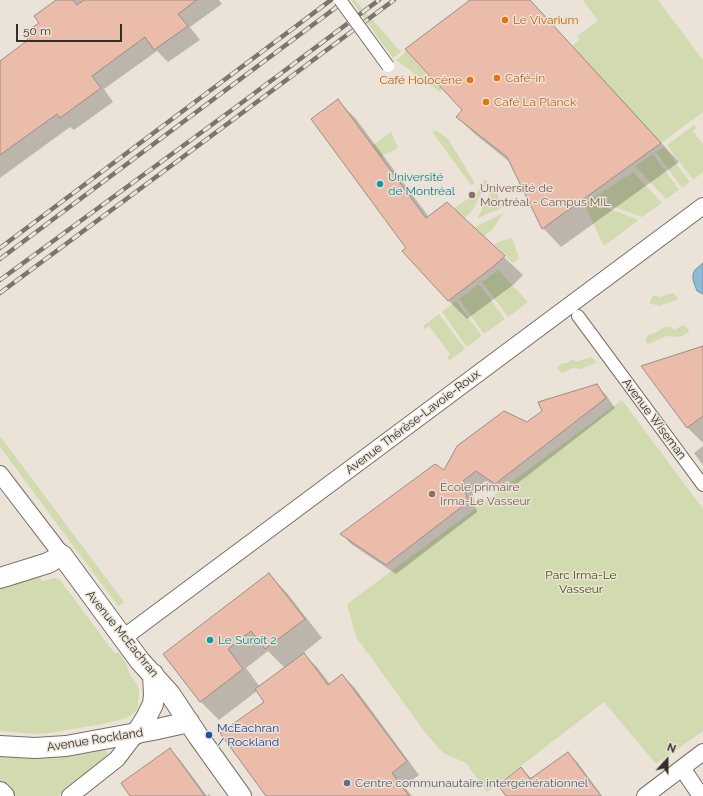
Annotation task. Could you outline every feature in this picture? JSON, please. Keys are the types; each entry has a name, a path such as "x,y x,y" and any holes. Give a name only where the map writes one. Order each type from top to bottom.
{"street":[{"path":"340,0 388,66"},
{"name":"Avenue Thérèse-Lavoie-Roux","path":"123,638 703,206"},
{"name":"Avenue Wiseman","path":"578,316 703,485"},
{"name":"Avenue McEachran","path":"0,474 123,638 170,694 241,796"},
{"path":"0,578 48,563 62,556"},
{"path":"70,796 117,759 136,734 153,704 154,674"},
{"name":"Avenue Rockland","path":"0,746 25,748 55,747 136,734 189,722"},
{"path":"645,796 703,752"},
{"path":"682,768 701,796"},
{"path":"0,792 4,796"}],"green space":[{"path":"351,0 355,0 401,52 393,58"},
{"path":"583,0 658,0 703,60 703,112 661,143 572,46 580,40 577,36 598,21"},
{"path":"407,51 442,89 440,92 396,60"},
{"path":"694,125 696,128 693,131 703,144 703,172 693,180 667,145"},
{"path":"436,130 448,139 475,183 471,185 432,132"},
{"path":"391,132 398,148 380,157 372,146"},
{"path":"664,147 690,182 682,188 656,152"},
{"path":"653,154 679,190 666,199 635,166"},
{"path":"633,172 662,203 642,217 592,199"},
{"path":"484,180 488,181 472,211 465,218 454,208 477,193"},
{"path":"494,184 502,208 478,218 478,217"},
{"path":"589,201 639,220 604,246 584,204"},
{"path":"504,213 492,230 484,236 475,227"},
{"path":"512,238 519,258 513,263 494,245 498,242"},
{"path":"498,270 528,302 508,317 482,282"},
{"path":"479,284 505,319 484,334 459,299"},
{"path":"673,293 678,298 677,300 659,306 649,303 653,296 657,295 660,297"},
{"path":"456,301 482,336 467,347 442,312"},
{"path":"439,314 465,349 449,361 447,357 450,354 429,326 425,329 423,326"},
{"path":"682,325 689,330 689,332 679,337 666,336 648,344 646,343 646,338 648,335 659,331 663,327 670,327 675,330"},
{"path":"591,357 596,361 595,363 581,369 573,368 562,373 557,368 562,363 567,363 571,360 578,361"},
{"name":"Parc Irma-Le Vasseur","path":"622,400 703,509 703,731 656,764 604,702 487,792 466,763 443,753 424,731 356,637 347,604"},
{"path":"0,436 124,602 118,606 0,447"},
{"path":"39,577 42,581 55,578 60,580 115,654 118,652 126,663 130,675 137,684 139,691 136,711 130,716 102,724 50,733 34,734 0,731 0,588"},
{"path":"104,749 109,755 58,796 12,796 0,785 0,756 27,757"}],"water":[{"path":"703,263 703,294 697,291 693,280 693,274 695,270"}],"building":[{"path":"56,0 73,0 77,5 84,0 197,0 178,14 188,26 154,50 145,37 92,76 101,88 60,118 57,114 0,155 0,61 28,40 24,33 39,23 34,16"},
{"path":"470,0 530,0 661,143 542,229 507,157 456,117 462,110 405,49"},
{"name":"Université de Montréal","path":"338,99 426,218 447,202 505,256 448,301 402,251 406,248 311,119"},
{"path":"703,346 703,416 687,428 641,366"},
{"path":"597,384 606,398 495,484 476,471 463,481 468,502 386,565 340,534 435,464 444,470 457,446 504,411 527,422 542,411 538,402"},
{"name":"Le Suroît 2","path":"269,573 305,619 265,649 251,631 228,649 243,669 200,702 163,654"},
{"path":"304,653 328,685 342,674 407,761 392,773 409,796 266,796 220,733 264,702 255,689"},
{"path":"170,748 205,796 130,796 121,783"},
{"path":"568,752 601,796 506,796 498,785 521,767 530,779"}],"railway":[{"path":"0,248 331,0"},
{"path":"0,259 346,0"},
{"path":"0,280 379,0"},
{"path":"0,293 394,0"}],"place":[{"name":"Le Vivarium","path":"505,20"},
{"name":"Café-in","path":"497,78"},
{"name":"Café Holocène","path":"470,80"},
{"name":"Café La Planck","path":"486,102"},
{"name":"Université de Montréal","path":"380,184"},
{"name":"Université de Montréal - Campus MIL","path":"472,195"},
{"name":"École primaire Irma-Le Vasseur","path":"432,494"},
{"name":"Le Suroît 2","path":"210,640"},
{"name":"McEachran / Rockland","path":"209,735"},
{"name":"Centre communautaire intergénérationnel","path":"347,783"}]}
